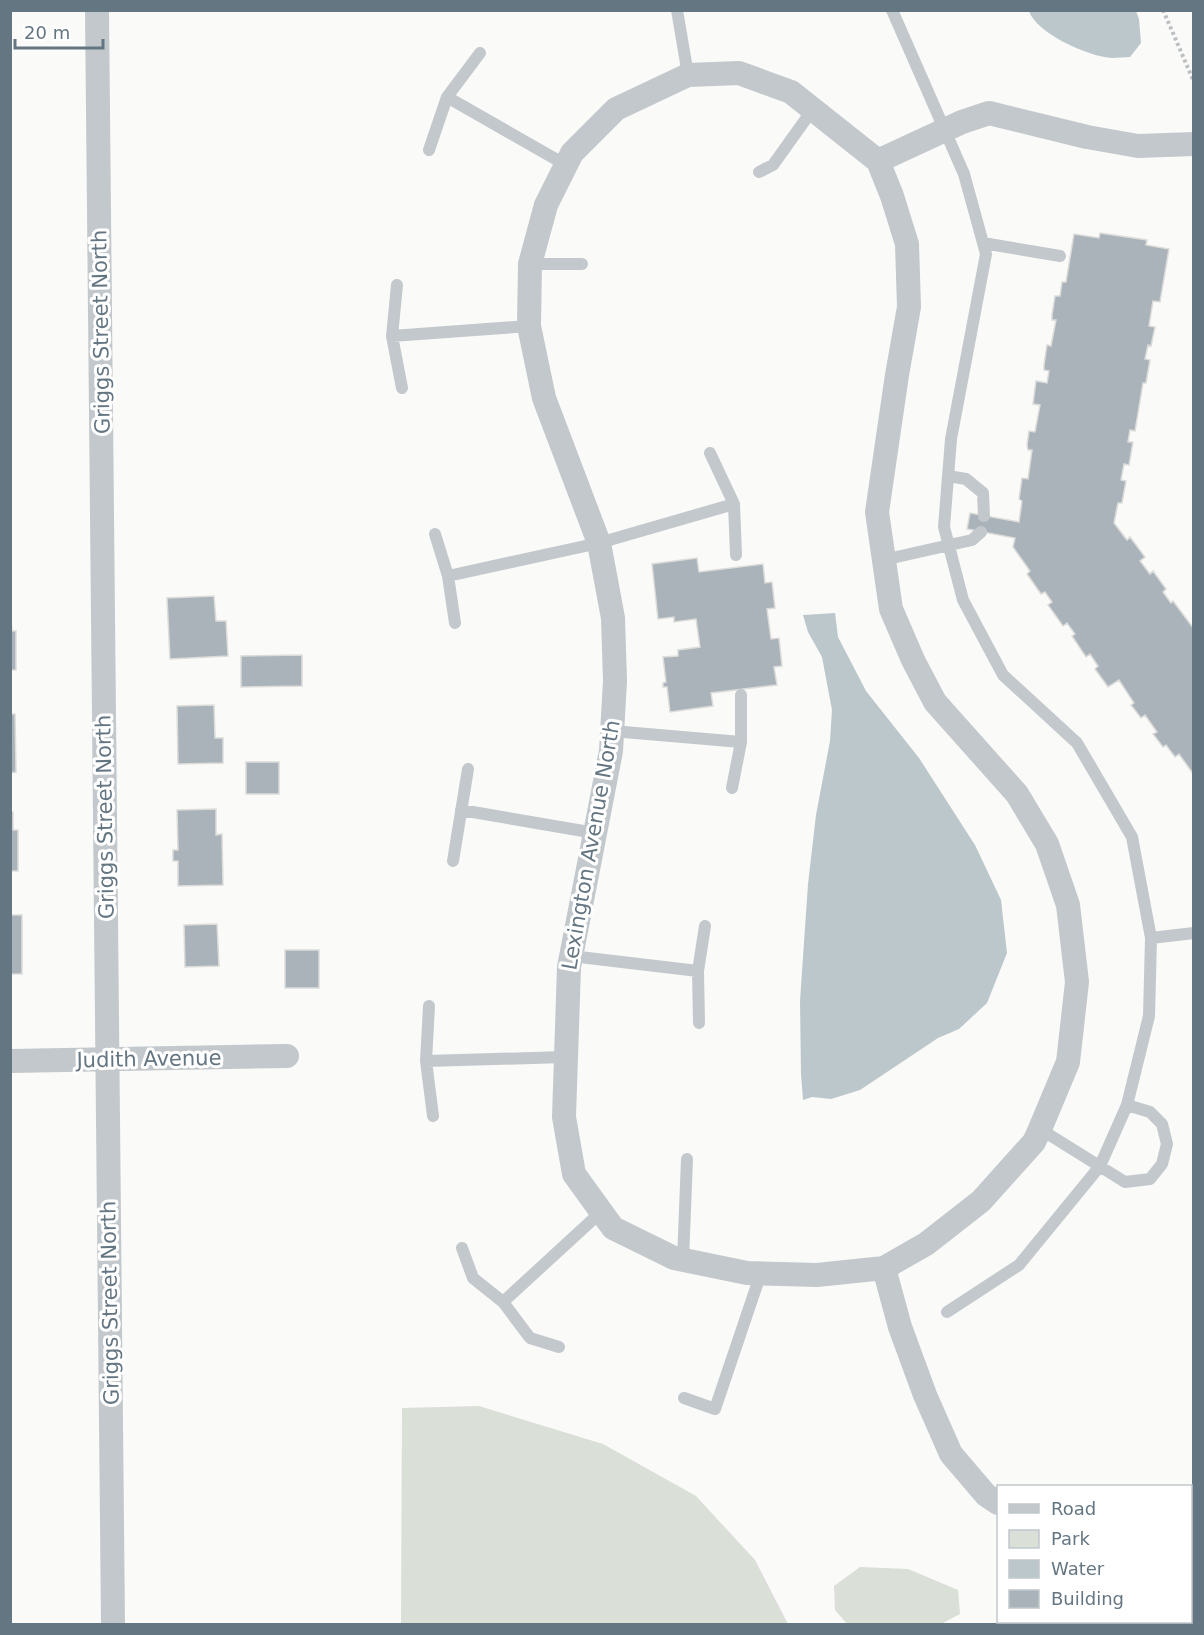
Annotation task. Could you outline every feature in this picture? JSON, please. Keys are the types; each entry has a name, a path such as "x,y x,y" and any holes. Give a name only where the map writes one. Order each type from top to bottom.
{"street":[{"name":"Griggs Street North","path":"97,10 113,1624"},
{"name":"Lexington Avenue North","path":"739,73 790,92 878,161 907,244 909,307 877,512 891,609 913,660 935,702 1017,794 1047,844 1068,905 1077,982 1068,1062 1034,1142 981,1202 926,1244 884,1268 817,1275 747,1273 674,1258 613,1228 574,1174 564,1117 568,967 611,751 615,681 613,618 599,543 544,398 529,326 530,264 546,205 572,153 616,109 688,75 739,73"},
{"path":"878,161 962,122 989,113 1087,137 1138,146 1194,144"},
{"name":"Judith Avenue","path":"10,1061 287,1056"},
{"path":"884,1268 900,1327 925,1395 951,1454 986,1495 997,1502"}],"lane":[{"path":"677,10 688,75"},
{"path":"892,10 964,174 986,254 951,439 944,527 963,600 1003,675 1077,743 1132,837 1151,938 1149,1016 1126,1105 1100,1166 1018,1264 947,1312"},
{"path":"429,150 447,98 480,53"},
{"path":"447,98 566,165"},
{"path":"759,172 773,165 813,109"},
{"path":"983,243 1060,256"},
{"path":"530,264 582,264"},
{"path":"397,285 392,336 402,388"},
{"path":"392,336 529,326"},
{"path":"710,453 734,504 736,555"},
{"path":"948,476 966,479 983,493 984,516"},
{"path":"448,576 599,543 734,504"},
{"path":"883,560 949,547 972,540 981,532"},
{"path":"435,534 448,576 455,623"},
{"path":"732,788 741,742 741,695"},
{"path":"612,730 741,742"},
{"path":"453,861 468,769"},
{"path":"461,810 595,833"},
{"path":"699,1023 698,971 705,926"},
{"path":"1151,938 1194,933"},
{"path":"571,956 698,971"},
{"path":"429,1006 426,1061 433,1116"},
{"path":"426,1061 565,1057"},
{"path":"1040,1129 1125,1182 1150,1179 1162,1164 1167,1144 1162,1124 1150,1112 1126,1105"},
{"path":"683,1260 687,1159"},
{"path":"504,1302 601,1212"},
{"path":"462,1248 473,1278 504,1302 530,1338 559,1347"},
{"path":"684,1398 715,1409 761,1273"},
{"path":"1029,1624 1066,1623"}],"path":[{"path":"1163,10 1194,82"}],"green space":[{"path":"479,1406 603,1444 696,1496 755,1560 788,1624 401,1624 402,1408"},
{"path":"860,1567 908,1569 958,1590 960,1614 941,1624 847,1624 835,1610 834,1586"}],"water":[{"path":"1029,11 1136,11 1141,43 1130,57 1102,57 1077,48 1052,35 1034,19"},
{"path":"835,613 838,637 866,691 919,758 975,845 1001,900 1007,953 987,1003 959,1029 938,1038 860,1090 831,1099 812,1097 803,1100 800,1001 808,884 816,815 830,741 832,710 822,657 808,632 803,615"}],"building":[{"path":"1100,233 1147,240 1146,245 1169,249 1160,302 1153,301 1149,326 1155,327 1151,346 1148,345 1145,359 1150,360 1146,383 1143,383 1135,431 1130,430 1128,442 1133,442 1129,465 1124,464 1121,480 1126,481 1122,503 1118,503 1114,523 1127,540 1130,537 1145,557 1140,561 1150,574 1153,571 1166,589 1163,592 1171,603 1173,601 1194,629 1194,775 1179,754 1175,757 1166,745 1163,747 1153,734 1157,732 1145,715 1141,718 1131,705 1134,703 1119,680 1108,687 1095,669 1098,666 1090,654 1086,657 1072,636 1075,634 1067,623 1063,626 1048,605 1052,602 1045,592 1041,594 1027,574 1030,571 1013,547 1015,538 967,529 970,513 1019,522 1022,478 1028,479 1032,450 1028,450 1027,445 1029,431 1035,432 1040,405 1033,404 1036,381 1047,383 1049,371 1044,370 1044,365 1047,345 1051,346 1056,320 1052,320 1055,296 1060,296 1062,282 1066,282 1074,234 1099,238"},
{"path":"697,558 699,572 763,564 765,583 772,582 775,608 767,609 771,639 779,638 782,666 774,667 777,685 711,693 713,706 670,712 667,687 663,687 663,683 666,682 663,657 678,656 678,650 700,647 696,619 674,622 674,617 658,619 652,564"},
{"path":"214,596 216,621 226,621 228,656 170,659 167,598"},
{"path":"10,613 12,631 16,631 16,670 10,670"},
{"path":"302,655 302,686 241,687 241,656"},
{"path":"214,705 215,738 223,738 223,763 178,764 177,706"},
{"path":"10,714 15,714 16,772 10,773"},
{"path":"246,762 279,762 279,794 246,794"},
{"path":"216,809 216,835 222,834 223,885 178,886 178,861 173,861 173,850 178,850 177,810"},
{"path":"10,812 13,812 13,830 18,830 18,871 10,871"},
{"path":"10,915 22,915 22,974 10,974"},
{"path":"217,924 219,966 185,967 184,925"},
{"path":"285,950 319,950 319,988 285,988"}]}
